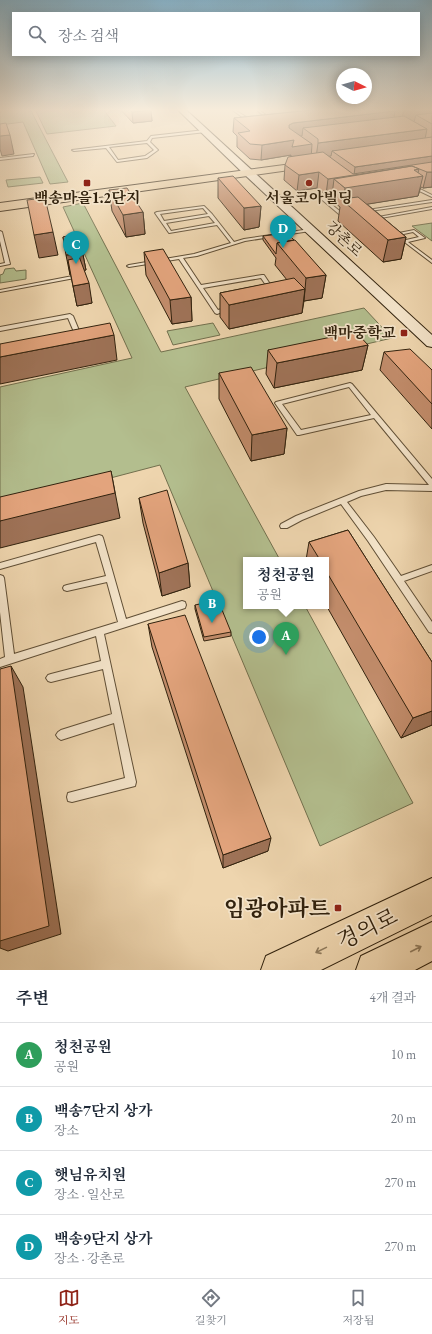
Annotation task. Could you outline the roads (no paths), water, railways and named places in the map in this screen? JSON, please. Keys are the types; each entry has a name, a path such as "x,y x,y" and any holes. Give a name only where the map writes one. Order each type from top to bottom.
{"main road":[{"name":"강촌로","path":"229,154 432,343"},
{"path":"0,206 321,159"},
{"path":"0,197 244,170"},
{"name":"경의로","path":"280,970 432,896"},
{"path":"375,970 432,941"}],"lane":[{"path":"112,154 117,161 146,157 150,154"},
{"path":"0,159 34,155"},
{"path":"409,184 432,196"},
{"path":"344,194 322,198 341,214 353,212"},
{"path":"360,211 432,200"},
{"path":"218,224 170,232 157,213 204,207 211,215 233,243"},
{"path":"375,218 432,208"},
{"path":"366,210 380,222"},
{"path":"164,222 211,215"},
{"path":"129,266 195,255 244,240 310,230"},
{"path":"391,230 432,262"},
{"path":"396,234 414,231 424,238 405,241"},
{"path":"0,232 8,264 0,265"},
{"path":"180,257 217,312 231,309"},
{"path":"0,290 78,276"},
{"path":"200,287 262,276 275,294"},
{"path":"0,329 70,316 77,333 69,335"},
{"path":"375,416 299,433 278,403 350,385 432,484"},
{"path":"284,526 299,518 359,494 386,487 432,488"},
{"path":"342,501 432,629"},
{"path":"0,566 99,538 123,624"},
{"path":"399,580 432,568"},
{"path":"0,578 10,660"},
{"path":"67,588 110,578"},
{"path":"0,663 182,605"},
{"path":"72,797 131,782 99,631"},
{"path":"51,678 106,664"},
{"path":"60,735 118,717"}],"place":[{"name":"백송마을1.2단지","path":"87,183"},
{"name":"서울코아빌딩","path":"309,183"},
{"name":"백송9단지 상가","path":"283,248"},
{"name":"햇님유치원","path":"76,264"},
{"name":"백마중학교","path":"404,333"},
{"name":"백송7단지 상가","path":"212,623"},
{"name":"청천공원","path":"286,655"},
{"name":"임광아파트","path":"338,908"}]}
